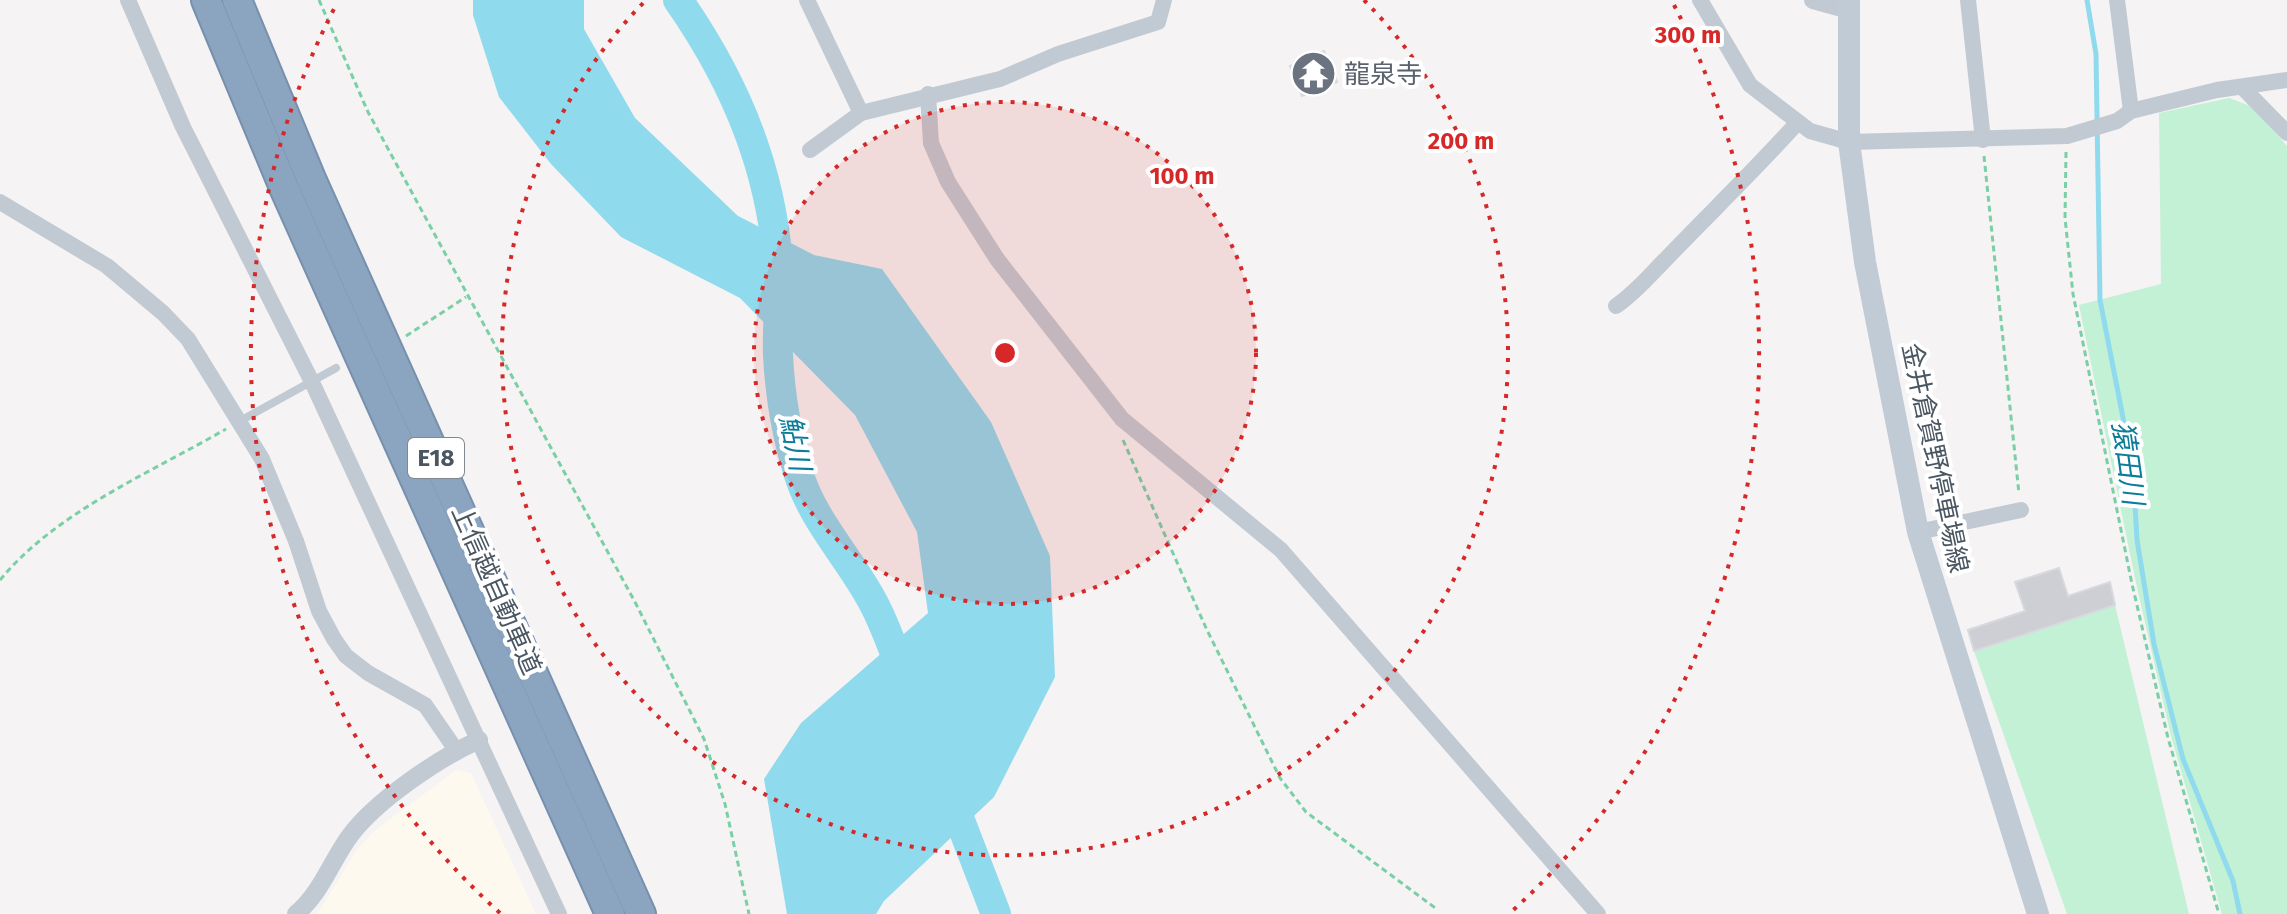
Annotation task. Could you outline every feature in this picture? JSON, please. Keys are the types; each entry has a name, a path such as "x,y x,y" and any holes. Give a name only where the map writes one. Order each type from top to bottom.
{"highway":[{"name":"上信越自動車道","path":"206,0 285,190 610,914"},
{"name":"上信越自動車道","path":"237,0 312,181 641,914"}],"main road":[{"name":"金井倉賀野停車場線","path":"1849,5 1849,142 1865,262 1918,532 2038,914"}],"street":[{"path":"128,0 183,127 311,380 559,914"},
{"path":"807,0 861,113"},
{"path":"1700,0 1750,85 1810,131 1849,142 2067,136 2117,121 2131,111 2287,80"},
{"path":"1813,0 1849,5"},
{"path":"1968,0 1983,140"},
{"path":"2117,0 2131,111"},
{"path":"810,150 861,113 928,94 1000,79 1058,54 1158,22 1166,1"},
{"path":"2242,87 2287,133"},
{"path":"928,94 931,143 948,182 997,259 1122,419 1281,550 1598,914"},
{"path":"1616,306 1640,290 1663,261 1723,204 1798,122"},
{"path":"0,202 107,266 163,313 207,365 262,459 296,541 319,611 334,639 346,656 368,673 425,705 456,750"},
{"path":"1918,532 2021,510"},
{"path":"296,914 317,891 350,835 383,803 456,750 479,740"}],"lane":[{"path":"240,421 336,368"}],"path":[{"path":"319,0 368,112 466,297 635,602 704,739 725,804 749,914"},
{"path":"2067,136 2065,218 2073,294 2161,708 2219,914"},
{"path":"1983,140 2021,510"},
{"path":"406,337 466,297"},
{"path":"1122,419 1123,443 1280,778 1306,812 1438,910"},
{"path":"0,580 15,559 75,516 240,421"}],"shaded area":[{"path":"456,770 471,773 536,914 317,914 356,851 373,832"}],"green space":[{"path":"2229,98 2253,107 2287,146 2287,914 2222,914 2171,736 2079,305 2161,284 2159,113"},
{"path":"2115,605 2189,914 2067,914 1974,651"}],"water":[{"path":"473,0 584,0 584,29 635,118 738,216 814,255 882,269 991,422 1050,556 1055,677 994,797 884,901 876,914 787,914 764,779 801,723 928,613 917,532 855,415 740,298 621,237 551,164 499,97 473,15"}],"building":[{"name":"龍泉寺","path":"1324,51 1337,82 1302,96 1290,66"},
{"path":"2059,568 2068,596 2110,582 2115,605 1974,651 1968,630 2025,611 2015,582"}],"waterway":[{"name":"鮎川","path":"678,0 719,66 750,134 761,169 776,243 780,385 799,475 814,510 875,606 905,679"},
{"name":"猿田川","path":"2087,0 2096,54 2100,300 2133,469 2137,540 2154,644 2183,759 2233,881 2240,914"},
{"name":"鮎川","path":"947,787 996,914"}],"place":[{"name":"龍泉寺","path":"1313,74"}]}
